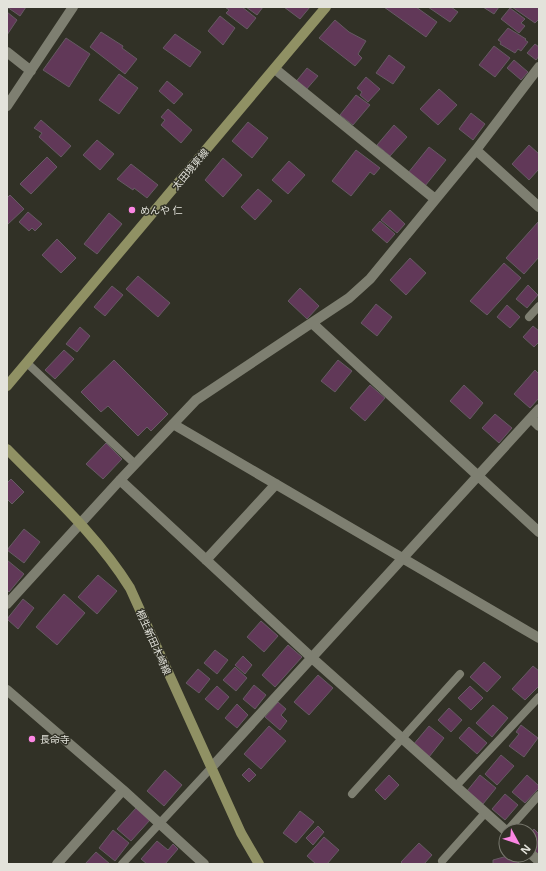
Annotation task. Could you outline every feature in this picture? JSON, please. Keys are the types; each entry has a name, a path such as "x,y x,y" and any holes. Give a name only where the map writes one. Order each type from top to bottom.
{"main road":[{"name":"太田境東線","path":"7,386 326,7"},
{"name":"桐生新田木崎線","path":"7,449 81,524 114,562 130,588 241,833 259,864"}],"street":[{"path":"7,106 73,7"},
{"path":"7,52 31,71"},
{"path":"7,604 120,480 196,400 349,298 370,279 476,150 539,67"},
{"path":"275,69 435,199"},
{"path":"476,150 539,207"},
{"path":"312,323 477,477 537,527"},
{"path":"211,768 539,409"},
{"path":"531,418 539,426"},
{"path":"173,424 539,638"},
{"path":"120,480 312,658 498,824"},
{"path":"206,560 276,484"},
{"path":"7,690 123,790 204,864"},
{"path":"57,864 123,790"}],"lane":[{"path":"529,317 539,306"},
{"path":"27,363 135,464"},
{"path":"352,794 460,674"},
{"path":"456,786 539,697"},
{"path":"122,864 211,768"},
{"path":"513,823 539,795"},
{"path":"442,861 485,813"}],"building":[{"path":"7,7 26,7 20,16"},
{"path":"225,7 242,7 256,18 247,29 226,13 229,10"},
{"path":"246,7 263,7 257,15"},
{"path":"284,7 310,7 300,19"},
{"path":"384,7 416,7 437,22 426,37"},
{"path":"428,7 451,7 458,12 450,22"},
{"path":"483,7 499,7 494,14"},
{"path":"512,7 539,7 539,19 535,23"},
{"path":"510,8 525,19 521,23 525,26 519,33 501,19"},
{"path":"7,12 17,20 7,35"},
{"path":"220,16 235,28 223,45 208,31"},
{"path":"335,20 349,32 366,41 358,54 362,58 355,66 319,38"},
{"path":"508,28 526,39 525,40 528,42 521,51 518,49 515,53 500,44 501,42 498,40"},
{"path":"101,32 123,46 122,48 137,59 125,74 90,47"},
{"path":"175,34 201,52 190,67 163,48"},
{"path":"66,38 90,54 69,87 43,70"},
{"path":"535,44 539,47 539,56 536,60 527,53"},
{"path":"494,46 510,58 495,77 479,65"},
{"path":"389,55 405,67 393,84 376,73"},
{"path":"514,60 528,72 521,80 507,68"},
{"path":"307,68 318,76 305,91 294,84"},
{"path":"119,74 138,88 119,114 99,100"},
{"path":"366,77 380,89 368,102 360,95 362,92 357,88"},
{"path":"167,81 183,94 174,104 159,91"},
{"path":"439,89 457,105 438,125 420,109"},
{"path":"356,95 370,105 353,125 340,115"},
{"path":"168,109 192,130 181,143 161,125 165,120 161,117"},
{"path":"471,113 485,124 473,140 459,129"},
{"path":"41,120 71,146 61,157 39,137 42,133 34,128"},
{"path":"248,122 268,138 252,158 232,141"},
{"path":"394,125 407,137 390,156 377,145"},
{"path":"97,140 114,154 100,170 83,155"},
{"path":"529,145 539,154 539,169 529,180 512,164"},
{"path":"429,147 446,160 425,186 408,173"},
{"path":"356,150 380,168 374,175 370,172 351,196 332,181"},
{"path":"47,157 57,167 31,194 20,184"},
{"path":"223,158 242,175 223,197 205,180"},
{"path":"289,161 305,175 288,194 272,180"},
{"path":"131,164 158,185 147,198 134,188 133,190 117,179"},
{"path":"258,189 272,201 255,220 241,207"},
{"path":"10,195 24,209 7,225 7,198"},
{"path":"390,210 405,224 397,233 381,220"},
{"path":"28,212 42,224 35,231 32,228 29,231 19,222"},
{"path":"109,213 122,224 97,254 84,244"},
{"path":"380,221 395,234 387,243 372,230"},
{"path":"538,222 539,257 524,274 506,258"},
{"path":"57,239 76,258 61,273 42,255"},
{"path":"410,258 426,273 406,295 390,280"},
{"path":"504,263 521,278 487,315 470,301"},
{"path":"138,276 170,303 158,317 126,289"},
{"path":"528,285 538,295 527,308 516,299"},
{"path":"112,286 123,295 105,316 94,307"},
{"path":"300,288 319,306 307,319 288,301"},
{"path":"376,304 392,317 377,336 361,323"},
{"path":"507,305 520,317 510,328 497,317"},
{"path":"533,326 539,331 539,342 534,347 523,337"},
{"path":"80,327 90,336 77,352 66,344"},
{"path":"64,350 74,359 55,379 45,370"},
{"path":"114,360 168,414 151,431 147,427 138,436 108,406 101,412 81,392"},
{"path":"338,360 352,371 335,392 321,381"},
{"path":"535,370 539,374 539,398 530,408 514,394"},
{"path":"370,385 385,398 365,421 350,408"},
{"path":"464,385 483,403 470,419 450,401"},
{"path":"495,414 512,428 499,443 482,428"},
{"path":"106,443 122,459 103,479 86,464"},
{"path":"11,479 24,492 12,504 7,499 7,483"},
{"path":"24,529 40,542 24,563 7,550"},
{"path":"7,560 24,574 9,592 7,590"},
{"path":"98,575 117,591 97,614 78,597"},
{"path":"64,594 85,613 57,645 36,627"},
{"path":"23,599 34,608 18,629 7,619"},
{"path":"261,621 278,636 264,652 247,637"},
{"path":"288,645 302,657 275,687 262,675"},
{"path":"215,650 228,660 217,674 204,663"},
{"path":"243,656 252,665 245,674 235,665"},
{"path":"484,662 501,677 487,692 470,677"},
{"path":"533,666 539,671 539,686 525,700 512,689"},
{"path":"235,667 247,678 236,691 223,680"},
{"path":"198,669 210,679 199,693 186,683"},
{"path":"318,675 333,688 309,715 294,702"},
{"path":"254,685 266,695 255,709 243,699"},
{"path":"217,686 229,697 218,710 205,699"},
{"path":"470,686 483,698 471,710 458,698"},
{"path":"278,702 286,709 281,715 287,721 280,730 265,717"},
{"path":"237,704 248,715 237,728 225,718"},
{"path":"493,705 508,718 492,737 476,723"},
{"path":"449,708 462,720 451,732 438,720"},
{"path":"521,725 538,738 524,757 509,746 519,734 516,732"},
{"path":"269,726 286,741 261,769 244,754"},
{"path":"429,726 444,738 429,757 413,745"},
{"path":"469,727 487,743 477,754 459,738"},
{"path":"501,755 514,766 497,785 485,774"},
{"path":"249,768 256,775 249,782 242,775"},
{"path":"165,770 182,785 164,806 147,791"},
{"path":"389,775 399,785 385,800 375,790"},
{"path":"480,775 496,788 483,804 467,791"},
{"path":"527,775 539,786 539,788 525,803 512,792"},
{"path":"505,794 518,805 505,820 492,809"},
{"path":"136,808 150,820 131,841 117,829"},
{"path":"300,811 314,822 296,843 283,833"},
{"path":"318,826 324,832 313,845 306,838"},
{"path":"113,830 129,843 115,861 99,848"},
{"path":"539,831 539,856 538,833"},
{"path":"324,837 339,850 327,864 316,864 307,856"},
{"path":"157,841 168,850 173,844 178,849 165,864 147,864 141,859"},
{"path":"419,843 432,855 424,864 403,864 401,862"},
{"path":"96,852 110,864 85,864"},
{"path":"498,859 498,863 519,864 493,864 493,860"}],"place":[{"name":"めんや 仁","path":"132,210"},
{"name":"長命寺","path":"32,739"}]}
